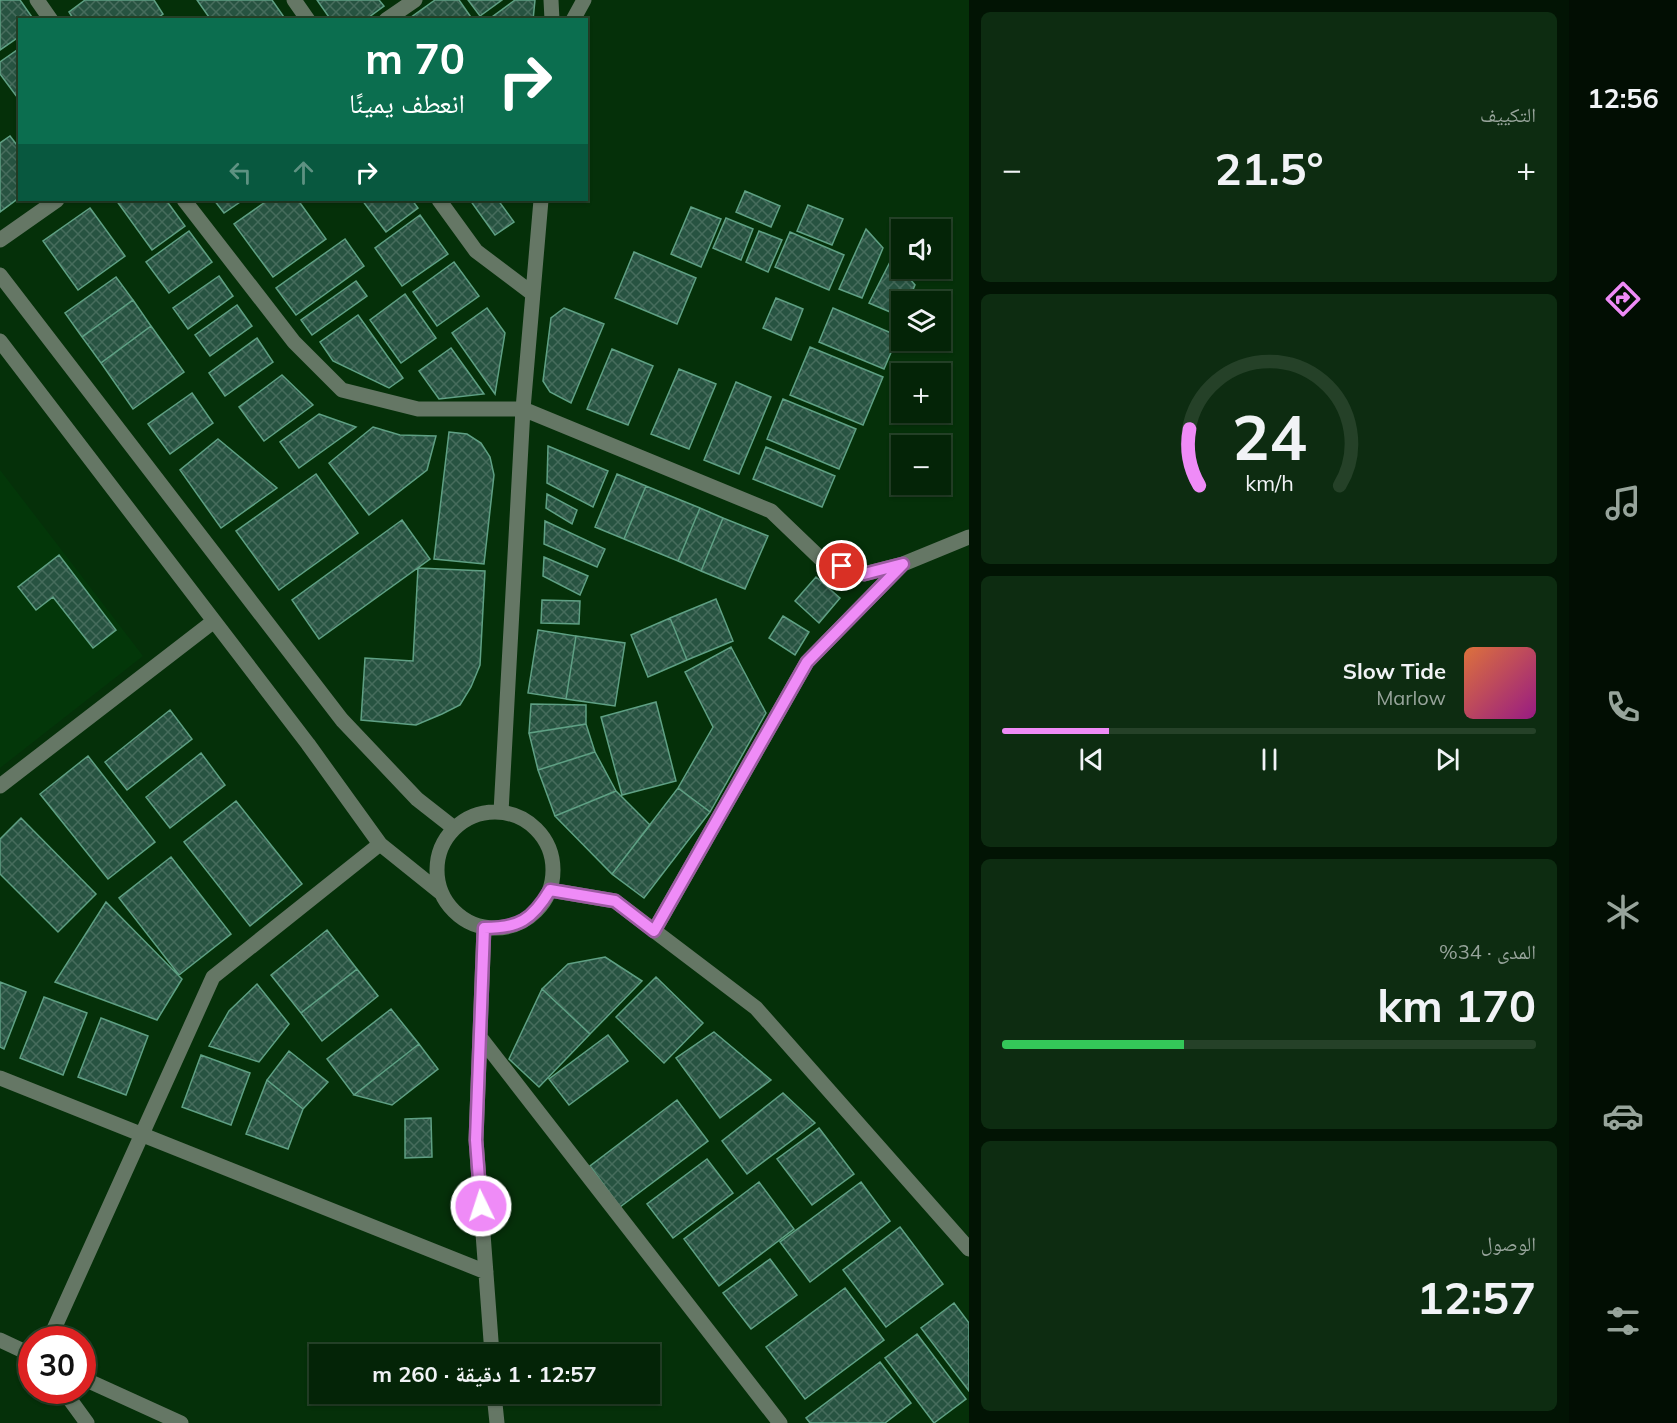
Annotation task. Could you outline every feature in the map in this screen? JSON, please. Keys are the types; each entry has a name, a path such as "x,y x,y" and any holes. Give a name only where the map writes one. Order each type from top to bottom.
{"street":[{"path":"37,0 50,18"},
{"path":"294,0 306,18"},
{"path":"389,18 415,0"},
{"path":"551,0 552,18"},
{"path":"574,18 584,0"},
{"path":"0,240 56,201"},
{"path":"185,201 294,342 342,390 418,409 523,409 771,511 821,559 864,574 903,564 967,540"},
{"path":"440,201 476,251 533,294"},
{"path":"501,812 523,409 541,201"},
{"path":"0,275 342,720 417,799 454,828"},
{"path":"0,341 308,744 380,844 441,892"},
{"path":"654,931 807,662 903,564"},
{"path":"0,786 214,621"},
{"path":"501,812 518,816 533,826 544,839 552,855 553,873 550,890 540,908 524,921 504,928 484,928 466,921 451,909 441,892 436,870 441,847 454,828 476,814 501,812"},
{"path":"55,1326 213,977 380,844"},
{"path":"550,890 615,901 756,1008 969,1249"},
{"path":"484,928 476,1140 491,1344"},
{"path":"480,1037 780,1423"},
{"path":"0,1078 486,1272"},
{"path":"0,1340 18,1348"},
{"path":"96,1384 181,1423"},
{"path":"73,1404 87,1423"},
{"path":"495,1404 496,1423"}],"shaded area":[{"path":"0,470 143,656 0,768"}],"building":[{"path":"0,0 20,0 33,18 18,18 18,37 0,50"},
{"path":"85,0 154,0 163,14 158,18 73,18 69,12"},
{"path":"197,0 272,0 285,18 210,18"},
{"path":"317,0 379,0 384,6 368,18 330,18"},
{"path":"435,0 459,0 472,18 410,18"},
{"path":"468,0 502,0 480,16"},
{"path":"515,0 535,0 533,18 492,17"},
{"path":"18,49 18,98 0,74 0,62"},
{"path":"10,136 18,146 18,198 0,212 0,143"},
{"path":"745,191 780,206 771,227 736,212"},
{"path":"117,201 167,201 185,226 152,250"},
{"path":"215,201 242,201 224,213"},
{"path":"267,201 299,201 326,239 273,277 234,224"},
{"path":"363,201 413,201 418,208 386,232"},
{"path":"471,201 499,201 514,222 495,235"},
{"path":"808,205 843,219 832,245 797,231"},
{"path":"691,207 721,219 701,267 671,254"},
{"path":"90,208 125,256 78,290 43,241"},
{"path":"420,215 448,254 402,286 375,248"},
{"path":"726,218 753,229 741,260 713,248"},
{"path":"866,229 883,248 862,298 839,289"},
{"path":"189,231 212,262 169,293 146,262"},
{"path":"759,231 782,240 768,272 746,262"},
{"path":"790,232 844,255 829,290 775,267"},
{"path":"345,239 364,266 296,315 276,288"},
{"path":"634,252 696,278 677,324 615,298"},
{"path":"891,260 891,279 910,279 915,285 913,291 891,291 891,312 869,303"},
{"path":"454,262 479,296 437,326 413,292"},
{"path":"219,276 233,296 188,329 173,308"},
{"path":"116,277 133,300 82,337 65,313"},
{"path":"356,281 367,296 312,335 301,320"},
{"path":"405,294 436,338 401,363 370,320"},
{"path":"776,298 803,309 791,340 763,328"},
{"path":"133,300 151,326 101,363 82,337"},
{"path":"237,305 252,326 210,356 195,335"},
{"path":"487,308 505,333 495,394 452,333"},
{"path":"564,308 604,324 571,403 550,392 543,381 551,318"},
{"path":"833,308 891,333 892,351 884,369 819,342"},
{"path":"358,315 403,378 389,388 333,361 320,342"},
{"path":"151,326 184,372 133,409 101,363"},
{"path":"257,338 273,362 225,396 209,373"},
{"path":"810,347 883,377 863,425 790,395"},
{"path":"451,348 484,394 439,399 419,371"},
{"path":"612,349 653,366 628,425 587,409"},
{"path":"679,369 716,384 689,449 651,434"},
{"path":"282,375 313,405 264,441 239,407"},
{"path":"736,382 771,397 739,474 704,460"},
{"path":"192,393 213,423 170,454 148,424"},
{"path":"783,399 856,429 839,469 767,439"},
{"path":"319,414 356,427 299,468 280,442"},
{"path":"373,427 400,435 436,436 427,470 369,515 329,463"},
{"path":"449,432 467,434 481,443 490,457 494,475 484,564 434,559"},
{"path":"218,439 277,488 221,528 180,470"},
{"path":"548,446 608,471 593,507 547,483"},
{"path":"766,447 835,476 822,507 753,479"},
{"path":"316,474 358,533 279,590 236,531"},
{"path":"617,474 646,486 624,539 595,527"},
{"path":"646,486 700,508 678,561 624,539"},
{"path":"547,494 577,510 572,524 546,508"},
{"path":"700,508 723,518 701,571 678,561"},
{"path":"723,518 768,536 745,589 701,571"},
{"path":"402,520 430,559 319,639 292,600"},
{"path":"545,521 605,549 597,567 544,544"},
{"path":"59,555 116,630 93,648 53,597 36,610 18,587"},
{"path":"544,557 588,576 580,595 543,576"},
{"path":"418,568 485,571 480,665 460,705 442,714 416,725 361,720 365,658 413,661"},
{"path":"816,577 840,598 819,623 795,601"},
{"path":"716,599 733,641 687,660 670,618"},
{"path":"542,600 580,601 579,624 541,623"},
{"path":"783,616 809,632 795,655 769,638"},
{"path":"670,618 687,660 648,677 631,635"},
{"path":"538,630 576,636 566,699 528,693"},
{"path":"576,636 625,643 615,706 566,699"},
{"path":"731,647 766,713 710,812 678,788 713,727 685,672"},
{"path":"656,702 676,781 622,795 601,717"},
{"path":"531,704 586,705 586,724 529,733"},
{"path":"170,710 192,739 127,790 105,762"},
{"path":"586,724 595,752 538,770 529,733"},
{"path":"595,752 616,791 555,816 538,770"},
{"path":"201,753 225,785 170,828 146,797"},
{"path":"88,756 155,842 108,879 40,794"},
{"path":"678,788 710,812 644,898 612,874"},
{"path":"616,791 650,825 612,874 555,816"},
{"path":"236,801 302,884 250,926 184,842"},
{"path":"21,818 96,894 58,932 0,874 0,839"},
{"path":"171,857 231,934 179,975 119,898"},
{"path":"106,902 182,979 157,1020 55,982"},
{"path":"327,930 357,969 301,1013 271,975"},
{"path":"605,957 642,981 590,1034 542,989 568,964"},
{"path":"357,969 378,996 322,1041 301,1013"},
{"path":"656,977 703,1023 664,1063 616,1017"},
{"path":"0,982 26,992 4,1049 0,1047"},
{"path":"257,984 289,1024 259,1062 209,1046 229,1011"},
{"path":"542,989 590,1034 539,1087 509,1059"},
{"path":"44,997 87,1013 63,1075 20,1058"},
{"path":"391,1009 419,1044 354,1095 327,1059"},
{"path":"101,1018 148,1036 126,1095 78,1077"},
{"path":"714,1032 771,1080 720,1118 676,1058"},
{"path":"608,1035 628,1061 569,1105 549,1079"},
{"path":"419,1044 438,1069 392,1105 354,1095"},
{"path":"289,1051 328,1082 303,1109 267,1080"},
{"path":"201,1055 250,1073 231,1125 182,1107"},
{"path":"267,1080 303,1109 288,1149 246,1134"},
{"path":"783,1093 815,1123 747,1174 722,1141"},
{"path":"677,1100 708,1141 620,1207 590,1166"},
{"path":"431,1118 432,1157 405,1158 405,1119"},
{"path":"819,1128 854,1174 812,1205 777,1159"},
{"path":"707,1159 733,1193 673,1238 647,1204"},
{"path":"759,1182 794,1229 719,1286 684,1239"},
{"path":"861,1182 890,1221 810,1282 780,1242"},
{"path":"900,1227 943,1284 886,1327 843,1270"},
{"path":"770,1259 797,1295 751,1329 723,1293"},
{"path":"845,1288 884,1340 805,1399 766,1347"},
{"path":"954,1303 969,1323 969,1391 921,1328"},
{"path":"917,1334 966,1399 934,1423 885,1358"},
{"path":"880,1362 911,1403 885,1423 810,1423 806,1418"}],"route":[{"path":"481,1206 476,1140 484,928 504,928 524,921 540,908 550,890 615,901 654,931 807,662 903,564 864,574 842,566"}]}
